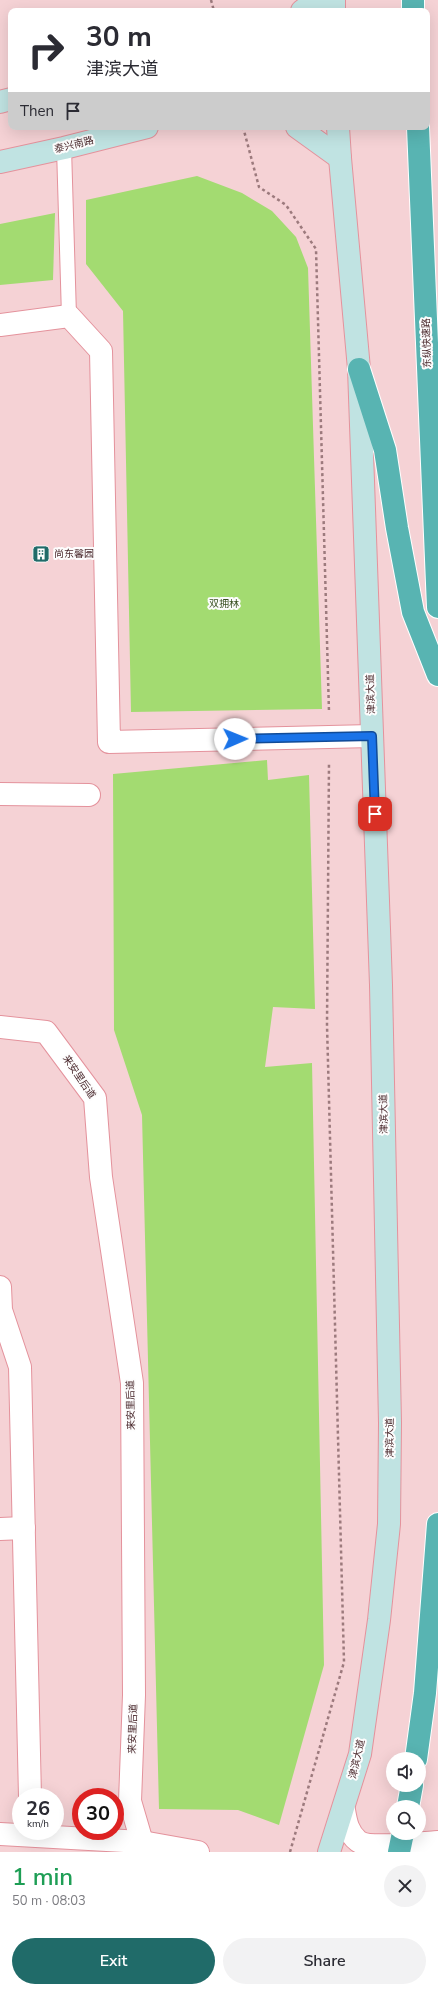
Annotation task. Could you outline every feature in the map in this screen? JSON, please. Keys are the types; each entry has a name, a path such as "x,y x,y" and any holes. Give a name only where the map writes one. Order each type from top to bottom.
{"highway":[{"name":"东纵快速路","path":"418,130 438,607"},
{"path":"359,369 385,450 397,528 413,612 438,676"},
{"path":"417,1752 425,1693 438,1524"},
{"path":"399,1852 402,1840"}],"main road":[{"path":"306,8 316,0"},
{"name":"泰兴南路","path":"0,162 135,130"},
{"path":"301,130 340,158"},
{"name":"津滨大道","path":"329,1852 344,1810 360,1754 379,1620 389,1524 389,1310 372,736 359,369 338,130"}],"street":[{"path":"0,325 69,316 101,352 109,742 372,736"},
{"path":"0,794 89,795"},
{"name":"来安里后道","path":"0,1027 46,1032 95,1098 101,1176 132,1383 134,1695 130,1801 142,1842"},
{"path":"0,1287 1,1310 20,1368 30,1788"},
{"path":"0,1529 24,1528"},
{"path":"344,1810 351,1834 359,1842 371,1845 438,1842"},
{"path":"0,1834 12,1834"},
{"path":"64,1836 142,1842 198,1852"}],"lane":[{"path":"64,148 69,316"}],"path":[{"path":"244,130 259,187 286,205 316,249 329,737 327,1025 344,1662 290,1852"}],"green space":[{"name":"双拥林","path":"197,176 242,193 272,211 296,237 308,268 322,709 131,712 123,311 86,264 86,200"},
{"path":"55,213 53,280 0,285 0,224"},
{"path":"267,760 268,780 309,775 315,1009 273,1007 265,1067 312,1063 324,1665 279,1825 238,1810 159,1809 142,1115 114,1030 113,774"}],"place":[{"name":"尚东馨园","path":"41,554"}],"route":[{"path":"235,739 372,736 375,814"}]}
